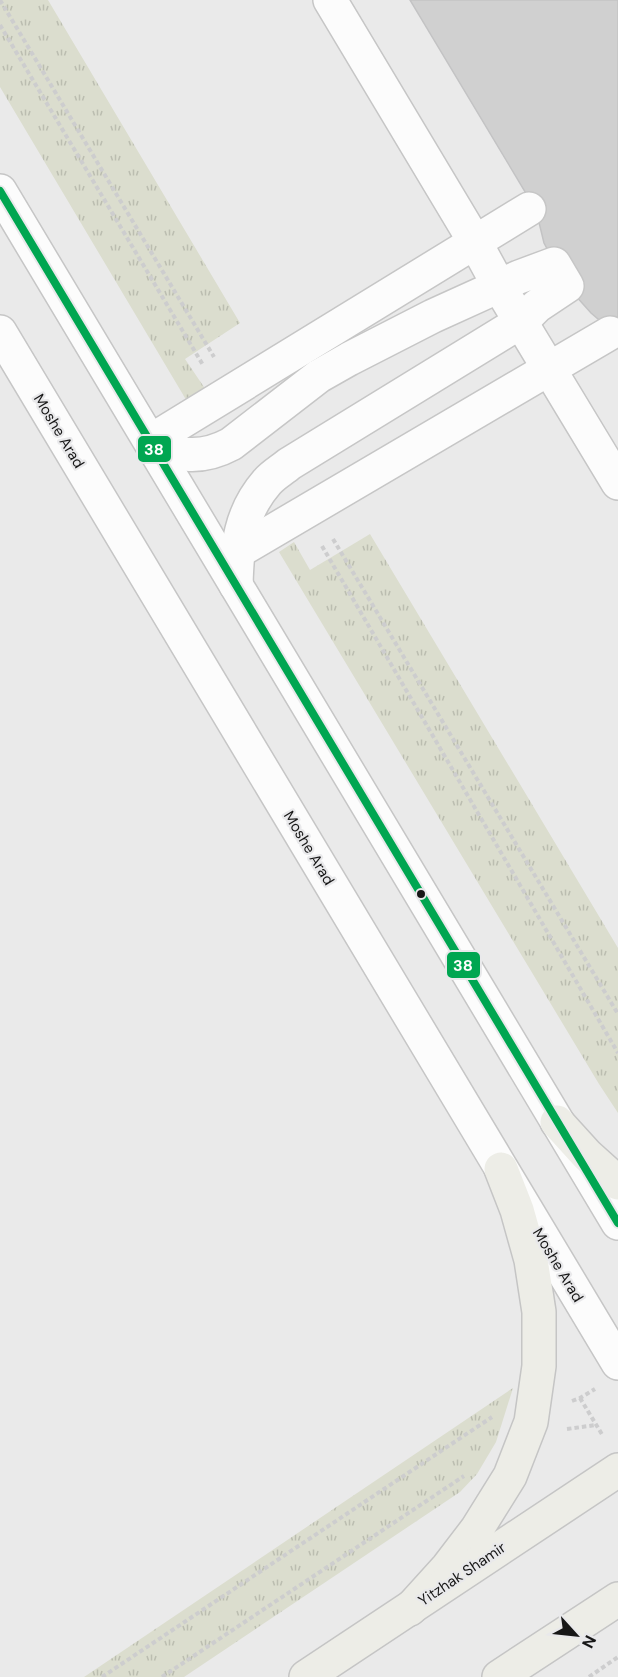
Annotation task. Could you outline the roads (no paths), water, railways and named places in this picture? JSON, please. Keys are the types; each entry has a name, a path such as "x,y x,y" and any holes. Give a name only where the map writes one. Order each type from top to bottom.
{"main road":[{"path":"557,1122 587,1155 618,1183"},
{"path":"410,1609 448,1567 477,1529 510,1476 529,1422 539,1366 539,1312 518,1210 501,1168"},
{"name":"Yitzhak Shamir","path":"306,1677 410,1609 613,1457"},
{"path":"499,1677 618,1599"}],"street":[{"path":"330,0 618,483"},
{"path":"0,191 618,1223"},
{"path":"147,434 530,209"},
{"path":"147,434 177,454 195,455 217,452 231,444 319,376 349,358 433,316 554,264 567,286 537,306 522,321 289,464 267,482 249,508 243,522 237,552 236,585"},
{"name":"Moshe Arad","path":"0,332 501,1168 609,1375"},
{"path":"237,552 610,333"}]}
